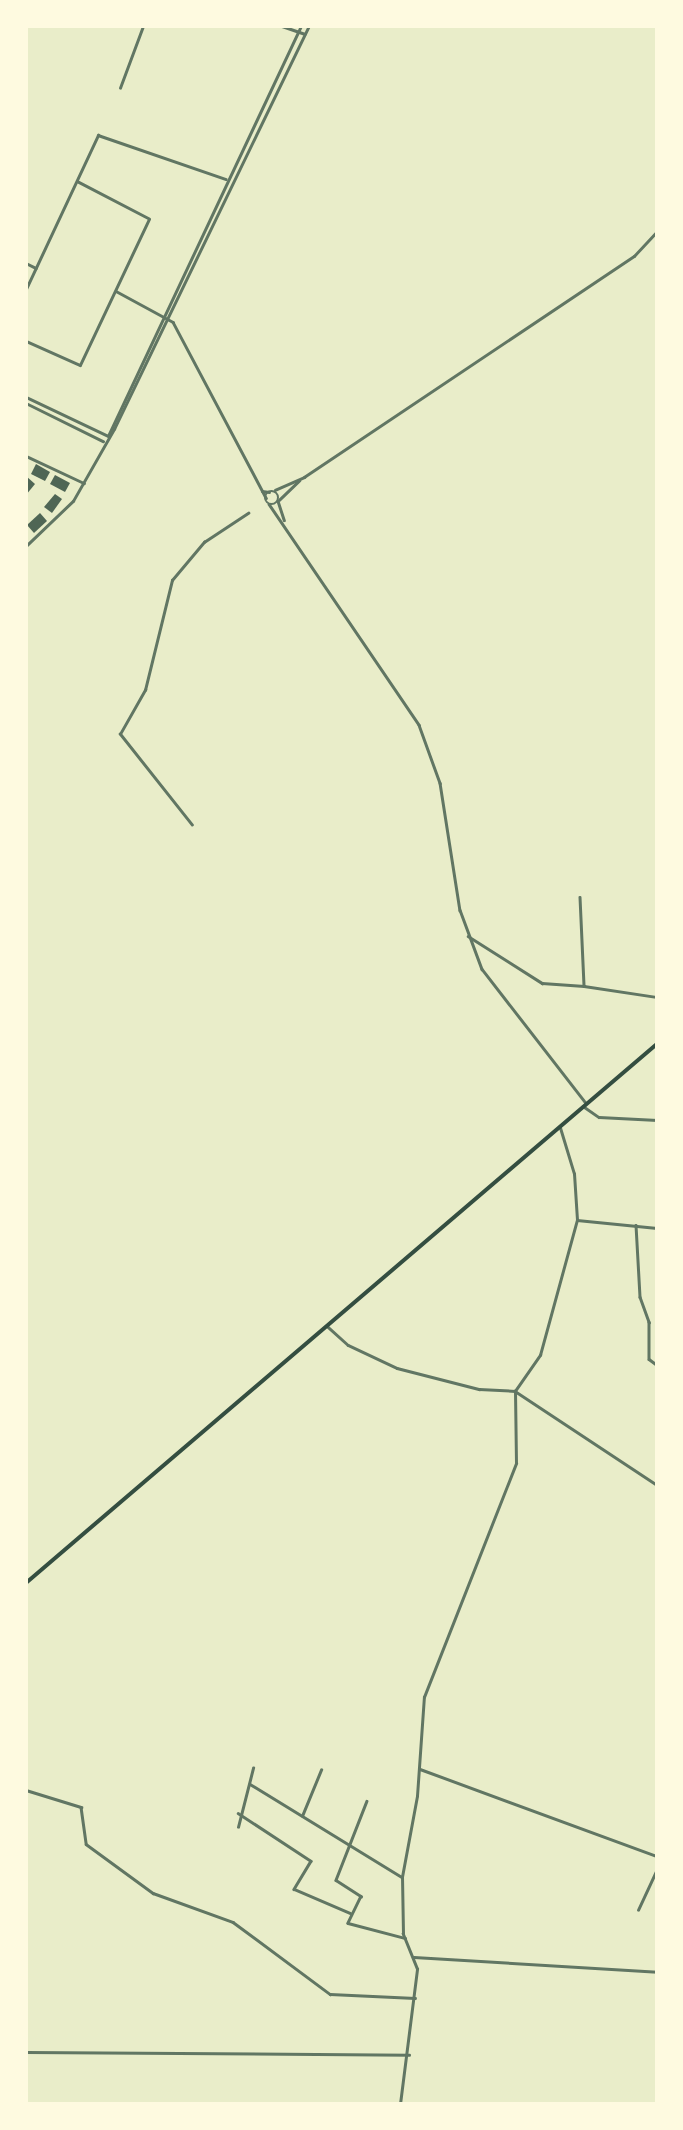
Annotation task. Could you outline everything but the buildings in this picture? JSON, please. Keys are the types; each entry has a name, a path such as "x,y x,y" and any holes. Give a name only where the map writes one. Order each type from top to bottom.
{"main road":[{"path":"26,1583 657,1044"}],"street":[{"path":"120,88 143,26"},
{"path":"282,26 305,34"},
{"path":"108,436 162,316 301,26"},
{"path":"26,546 56,521 83,483 168,318 309,26"},
{"path":"26,289 98,135 227,179"},
{"path":"26,341 80,365 149,219 77,181"},
{"path":"269,504 278,501 304,477 634,256 657,231"},
{"path":"26,263 36,268"},
{"path":"116,291 168,318 269,504 284,520 419,725 440,783 468,936 505,1006 584,1104 599,1117 657,1120"},
{"path":"26,397 108,436"},
{"path":"26,403 103,441"},
{"path":"26,465 28,457 83,483"},
{"path":"266,498 271,492 304,477"},
{"path":"262,491 271,492 278,501 284,520"},
{"path":"192,825 120,734 145,690 172,580 204,542 248,513"},
{"path":"580,898 584,986"},
{"path":"468,936 542,983 657,997"},
{"path":"400,2104 415,1998 414,1957 405,1938 402,1877 419,1769 424,1697 516,1463 515,1391 540,1355 577,1220 574,1175 560,1128"},
{"path":"577,1220 657,1228"},
{"path":"636,1225 640,1297 649,1322 649,1359 657,1365"},
{"path":"327,1326 348,1345 397,1368 479,1390 515,1391 657,1485"},
{"path":"238,1827 238,1813 250,1784 253,1768"},
{"path":"419,1769 657,1856"},
{"path":"302,1816 321,1770"},
{"path":"250,1784 402,1877"},
{"path":"26,1790 81,1807 86,1844 153,1893 233,1922 330,1994 415,1998"},
{"path":"367,1801 336,1880 361,1896 350,1913 353,1928 405,1938"},
{"path":"238,1813 311,1861 294,1889 350,1913"},
{"path":"638,1910 657,1869"},
{"path":"414,1957 657,1972"},
{"path":"26,2052 409,2055"}]}
